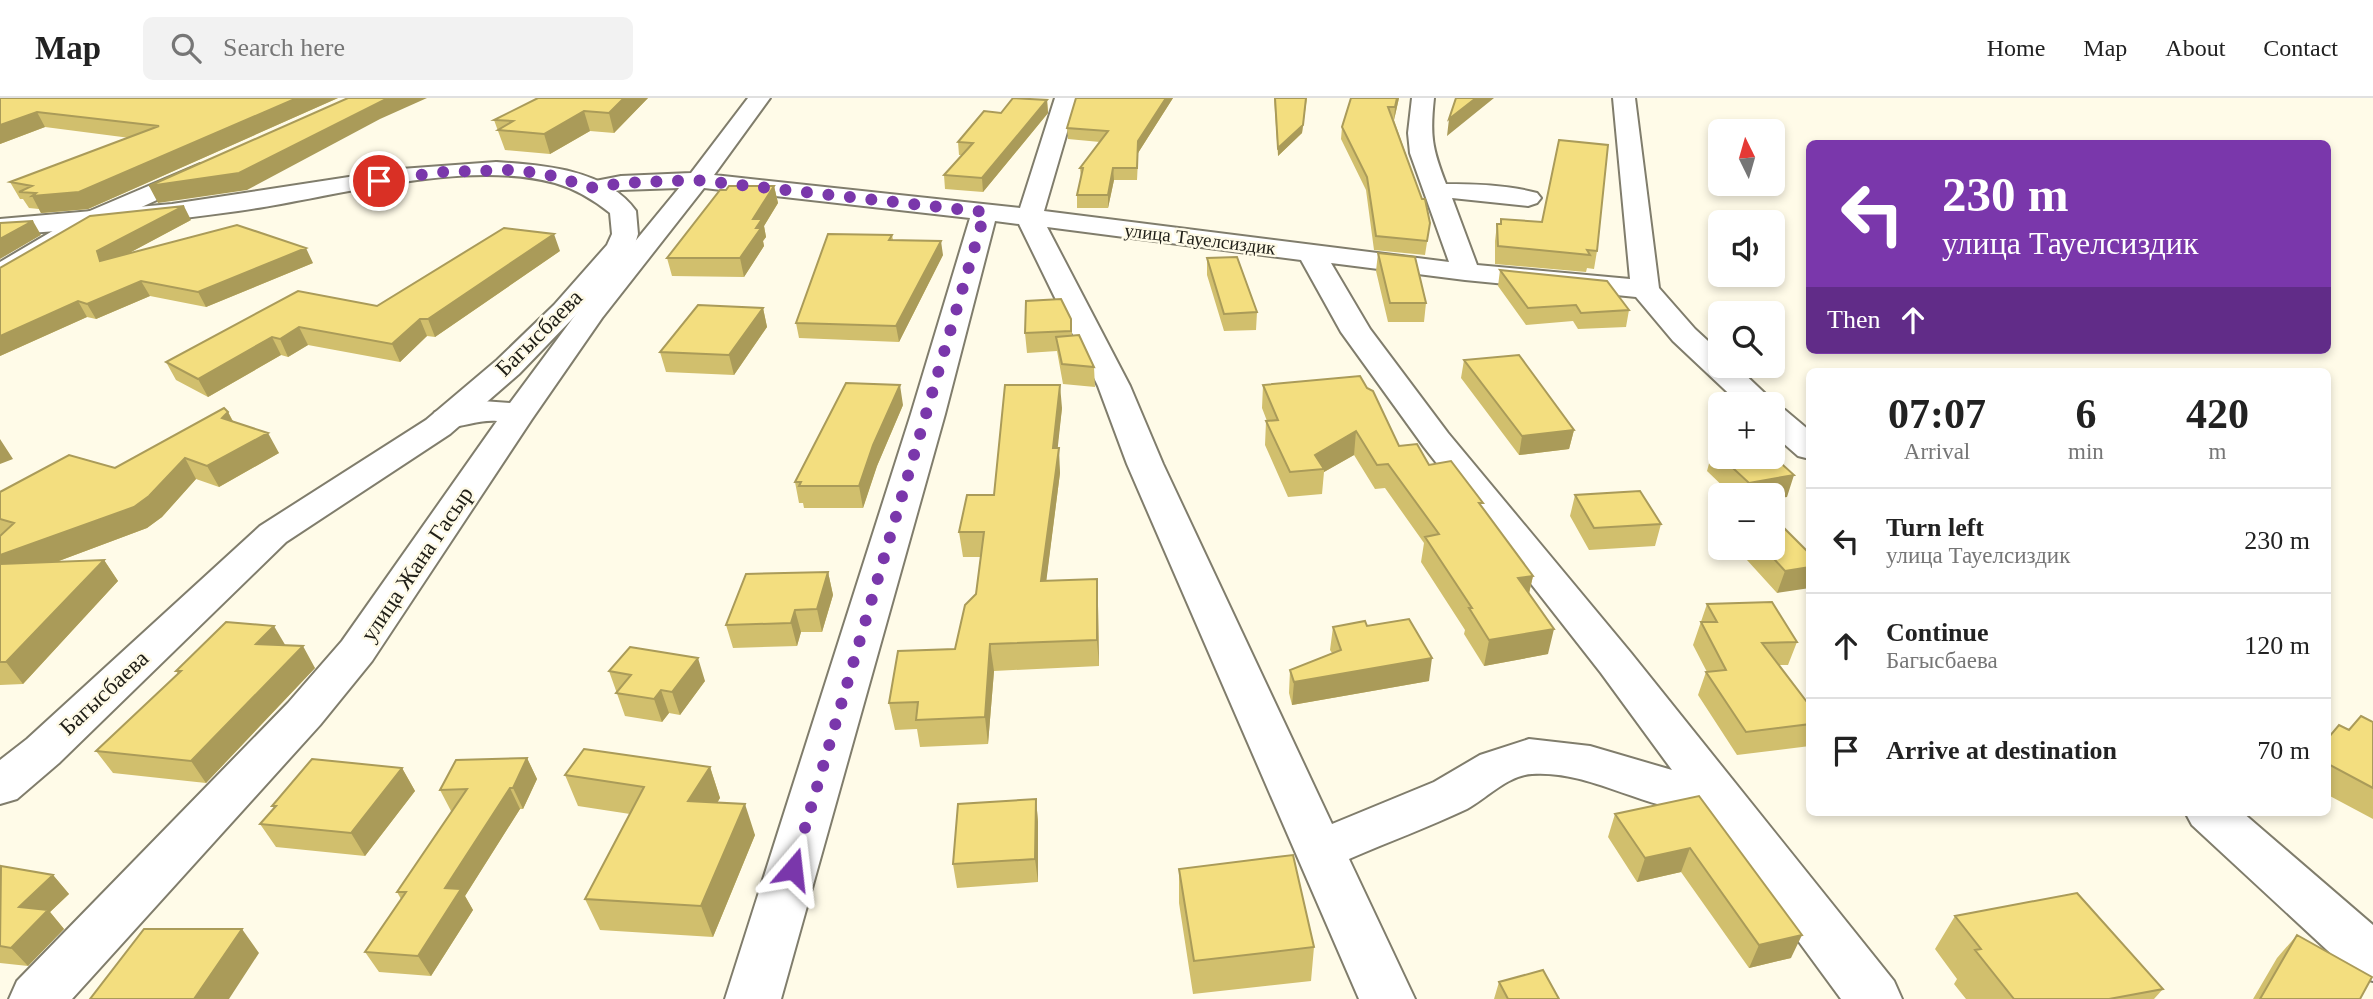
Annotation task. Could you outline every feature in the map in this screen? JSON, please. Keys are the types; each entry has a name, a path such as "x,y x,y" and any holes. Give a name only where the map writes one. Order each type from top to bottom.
{"street":[{"name":"улица Жана Гасыр","path":"37,999 286,733 357,651 516,418 578,311 640,234 696,180 759,98"},
{"path":"1066,98 1038,197 1029,217 1114,386 1145,464 1387,999"},
{"path":"1423,98 1419,133 1422,153 1459,247 1465,272"},
{"path":"1624,98 1645,289 1684,335 1746,392"},
{"path":"0,274 87,222 219,162"},
{"path":"0,227 87,222 274,198 440,172 529,171 594,188 623,211 640,234"},
{"name":"улица Тауелсиздик","path":"594,188 621,183 696,180 1029,217 1465,272 1645,289"},
{"path":"1438,191 1474,191 1528,198"},
{"path":"753,999 928,414 985,212"},
{"path":"1312,254 1356,332 1436,440 1717,793 1874,999"},
{"name":"Багысбаева","path":"0,786 43,751 273,534 447,419 578,311"},
{"path":"447,419 496,411 511,414 516,418"},
{"path":"1785,427 1806,446"},
{"path":"1320,850 1451,795 1497,767 1529,756 1590,763 1649,783 1693,793 1717,793"},
{"path":"2213,816 2373,958"}],"building":[{"path":"0,98 297,98 79,192 32,196 36,193 19,192 32,186 10,182 159,126 37,112 0,125"},
{"path":"348,98 388,98 239,173 149,186"},
{"path":"538,98 624,98 609,113 584,111 544,134 498,130 513,121 494,120"},
{"path":"1013,98 1047,100 982,178 944,175 973,143 958,142 984,111 1001,113"},
{"path":"1076,98 1166,98 1138,141 1137,168 1113,168 1108,195 1077,195 1083,168 1080,168 1108,131 1067,128"},
{"path":"1275,98 1306,98 1303,125 1278,148"},
{"path":"1351,98 1397,98 1395,107 1388,107 1422,199 1425,199 1430,223 1427,241 1376,236 1367,177 1342,127"},
{"path":"1456,98 1476,98 1449,119"},
{"path":"1559,140 1608,145 1597,251 1587,250 1590,255 1498,246 1497,224 1501,224 1501,219 1542,222"},
{"path":"729,186 774,186 753,219 762,219 756,228 761,228 740,258 667,258 720,190 726,190"},
{"path":"184,206 97,251 100,261 237,225 306,248 198,292 141,281 87,304 78,301 0,336 0,268 90,216"},
{"path":"33,221 0,239 0,223"},
{"path":"504,228 554,234 428,319 420,319 392,344 299,327 280,339 272,337 198,379 166,362 298,291 377,306"},
{"path":"828,234 892,235 889,240 941,241 896,326 796,323"},
{"path":"1378,253 1415,257 1426,303 1390,303"},
{"path":"1237,257 1257,312 1224,314 1207,258"},
{"path":"1500,270 1607,281 1629,310 1581,313 1576,305 1528,308"},
{"path":"1061,299 1071,319 1071,331 1025,333 1026,301"},
{"path":"698,305 763,308 729,355 660,352"},
{"path":"1079,335 1094,367 1062,364 1056,337"},
{"path":"1519,355 1574,430 1522,436 1464,360"},
{"path":"1360,376 1367,388 1373,391 1399,446 1417,444 1429,465 1451,461 1533,576 1518,578 1554,629 1489,640 1469,608 1472,608 1425,537 1439,534 1388,464 1377,465 1356,431 1315,455 1324,469 1290,472 1266,421 1278,420 1263,385"},
{"path":"846,383 900,385 873,445 859,486 799,486 801,482 795,482"},
{"path":"1005,385 1060,385 1053,448 1059,448 1041,581 1097,579 1097,640 990,644 985,717 916,720 918,702 889,703 898,651 955,649 965,605 976,594 984,532 959,532 967,495 994,495"},
{"path":"224,408 228,412 222,418 268,433 207,466 185,458 149,496 134,507 0,555 0,536 14,523 0,519 0,492 69,455 115,468"},
{"path":"1785,467 1794,475 1749,483 1734,469 1785,469"},
{"path":"1640,491 1661,524 1594,528 1575,495"},
{"path":"1785,529 1806,550 1806,568 1785,571 1775,560 1785,560"},
{"path":"104,560 6,662 0,662 0,564"},
{"path":"828,572 817,609 795,610 791,623 726,625 746,574"},
{"path":"1772,602 1797,642 1762,643 1806,701 1806,724 1746,732 1706,672 1726,670 1701,622 1717,622 1707,604"},
{"path":"1409,619 1432,658 1294,682 1290,670 1341,650 1333,627 1365,621 1367,626"},
{"path":"226,622 274,626 256,644 303,646 191,761 96,751 181,671 176,671"},
{"path":"630,647 698,658 672,692 661,690 654,699 616,693 631,675 609,671"},
{"path":"2361,716 2373,722 2373,788 2331,766 2331,734 2339,725 2349,730"},
{"path":"584,749 710,767 688,801 745,804 701,906 585,899 644,787 565,775"},
{"path":"527,758 513,788 510,788 445,888 461,889 418,956 365,952 406,892 397,892 467,789 440,790 456,760"},
{"path":"312,759 402,768 351,833 260,824"},
{"path":"1699,796 1802,935 1759,945 1690,848 1645,858 1615,814"},
{"path":"1036,799 1035,859 953,864 958,804"},
{"path":"1293,855 1314,947 1194,961 1179,869"},
{"path":"1,866 53,875 19,907 48,910 11,948 0,946"},
{"path":"2077,893 2163,989 2109,999 2014,999 1975,950 1981,949 1955,916"},
{"path":"144,929 242,929 194,999 90,999"},
{"path":"2297,935 2372,977 2360,999 2260,999"},
{"path":"1543,970 1559,999 1508,999 1499,982"}],"route":[{"path":"379,181 440,172 512,170 545,174 594,188 621,183 696,180 985,212 793,869"}]}
